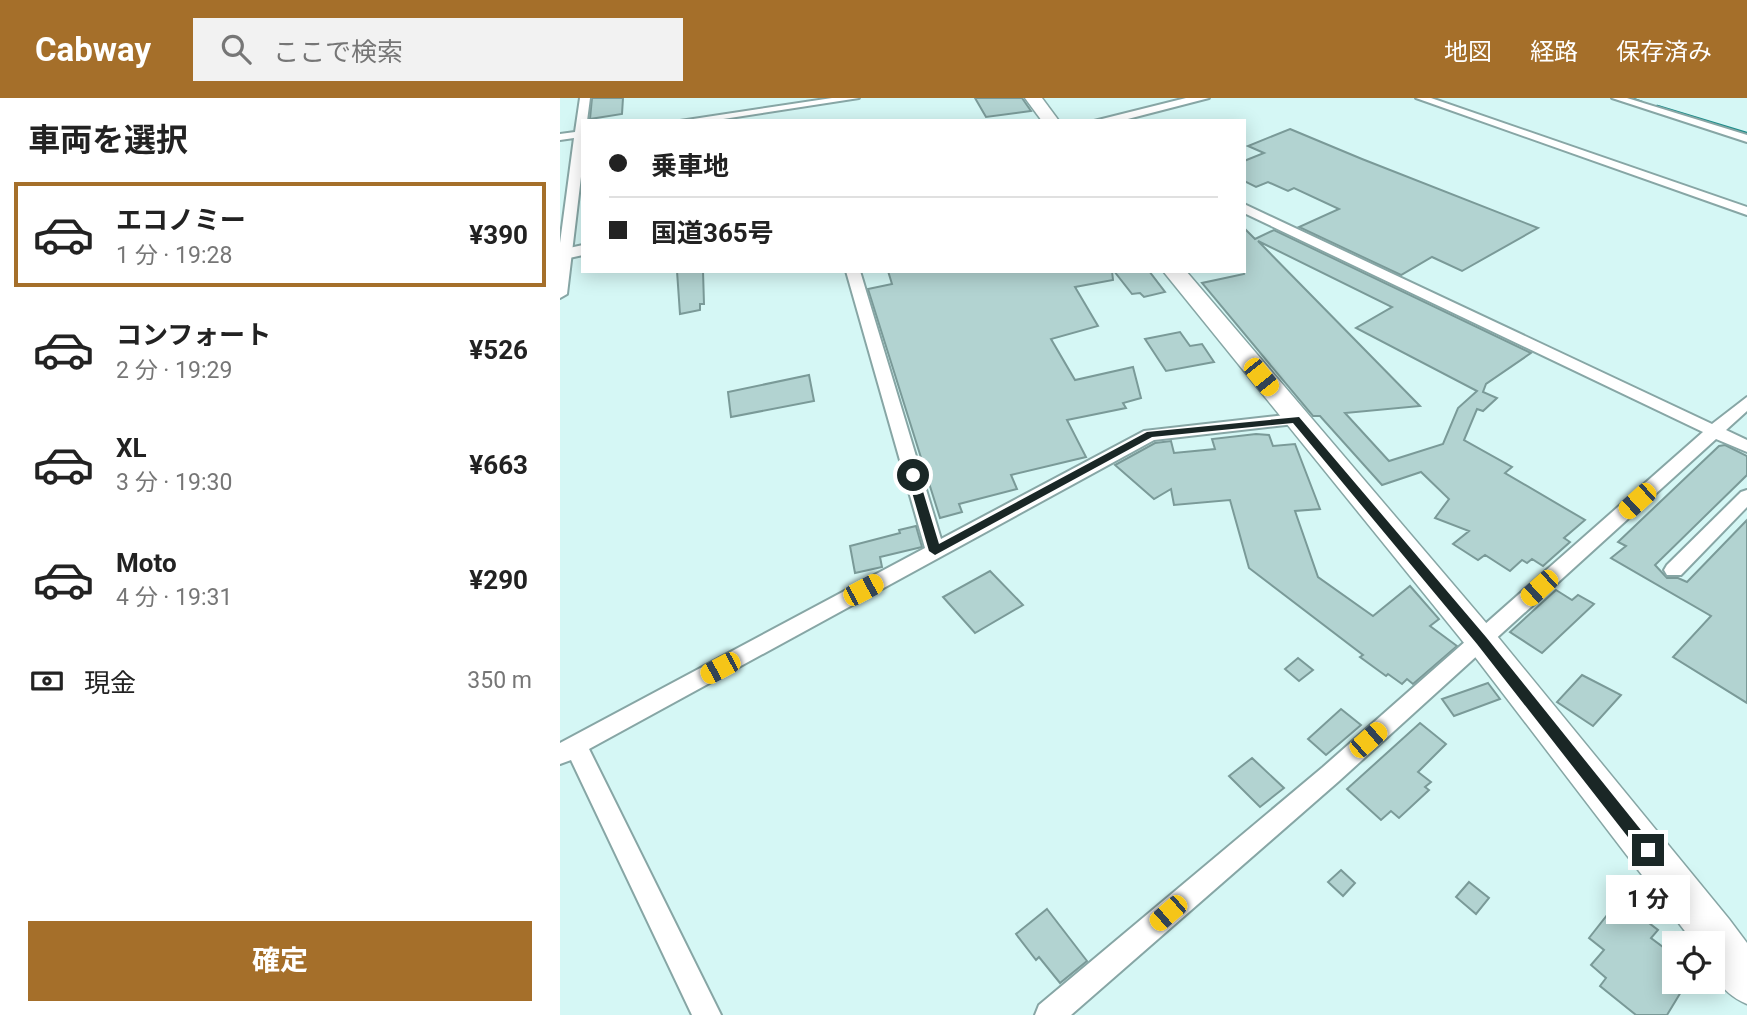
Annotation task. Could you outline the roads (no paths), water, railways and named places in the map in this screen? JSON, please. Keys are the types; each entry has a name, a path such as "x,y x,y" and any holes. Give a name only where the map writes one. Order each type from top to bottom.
{"highway":[{"path":"1033,98 1049,119"},
{"path":"1176,273 1481,640 1712,931"},
{"path":"1725,950 1747,981"}],"street":[{"path":"583,119 585,98"},
{"path":"697,119 801,102 854,98"},
{"path":"1110,119 1203,98"},
{"path":"1421,98 1747,211"},
{"path":"1617,98 1747,139"},
{"path":"801,102 806,119"},
{"path":"560,137 581,135"},
{"path":"560,294 562,255 581,141"},
{"path":"1246,209 1747,447"},
{"path":"562,255 581,250"},
{"path":"854,273 935,551"},
{"path":"1049,1015 1481,640 1747,402"},
{"path":"708,1015 568,750 1150,435 1295,419"},
{"path":"1674,570 1747,496"},
{"path":"1725,942 1747,958"}],"waterway":[{"path":"1628,98 1642,103"},
{"path":"1657,107 1747,134"}]}
